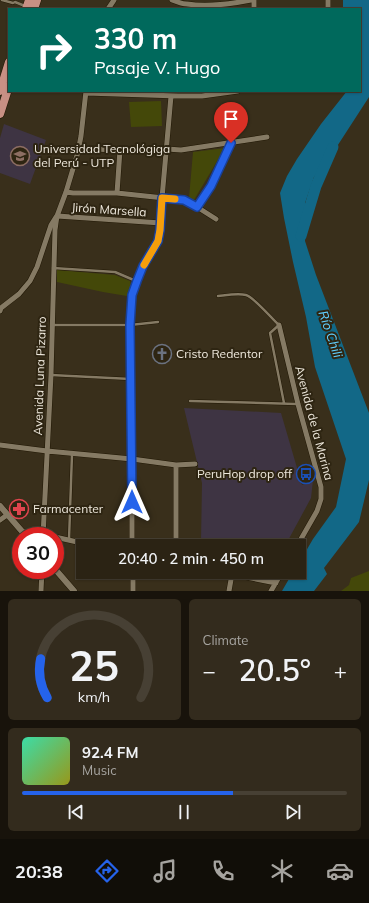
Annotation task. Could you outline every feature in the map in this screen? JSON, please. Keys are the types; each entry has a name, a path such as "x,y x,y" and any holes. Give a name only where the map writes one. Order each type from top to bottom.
{"main road":[{"path":"29,6 37,0"},
{"path":"0,91 8,65"},
{"path":"0,114 8,89"}],"street":[{"path":"172,0 186,4 252,0"},
{"path":"177,8 179,2"},
{"path":"0,311 1,308 19,294 30,281 37,267 51,225 57,216 66,192 78,152 86,92 202,96 231,92"},
{"path":"132,539 132,379 130,325 132,295 143,266 158,241 161,223 171,96"},
{"path":"167,149 181,150 268,137"},
{"path":"197,207 211,186 231,143"},
{"path":"91,149 120,150 117,193"},
{"path":"66,192 117,193 184,200 216,219"},
{"name":"Jirón Marsella","path":"57,216 161,223"},
{"name":"Avenida Luna Pizarro","path":"43,527 51,375 53,268 57,216"},
{"name":"Avenida de la Marina","path":"279,325 298,404 321,487 321,499 317,511 301,539"},
{"path":"0,445 72,454 176,464 195,464"},
{"path":"176,464 176,539"},
{"path":"0,506 18,527"},
{"path":"0,520 7,515"},
{"path":"64,539 76,542"},
{"path":"41,591 42,579"},
{"path":"64,579 74,591"},
{"path":"133,579 133,591"},
{"path":"229,591 231,579"},
{"path":"260,579 276,582"},
{"path":"271,591 278,579"}],"lane":[{"path":"2,0 13,3 15,1 29,6"},
{"path":"53,268 115,272 137,281"},
{"path":"218,296 248,295 279,325 270,333 284,404"},
{"path":"52,325 130,325 158,322"},
{"path":"51,375 132,379"},
{"path":"190,402 298,404"},
{"path":"69,540 72,454"}],"shaded area":[{"path":"161,101 162,126 131,127 129,102"},
{"name":"Universidad Tecnológiga del Perú - UTP","path":"4,124 46,140 30,184 0,173 0,138"},
{"path":"225,148 194,200 189,198 193,152"},
{"path":"57,270 115,275 130,281 131,284 127,296 103,292 57,282"},
{"path":"184,408 281,413 302,485 313,480 311,498 289,539 201,539 202,483"},
{"path":"369,571 369,591 341,591 349,585 351,578"}],"water":[{"path":"343,0 369,0 369,97 334,151 314,177 305,203 305,241 316,275 369,413 369,480 359,522 324,568 327,574 314,591 282,591 289,579 306,579 306,551 336,507 346,459 315,367 280,193 287,176 297,159 321,124 346,92 361,92 361,8 343,8"}],"waterway":[{"name":"Río Chili","path":"301,236 316,186 333,147"}],"slow traffic":[{"path":"144,265 158,241 162,198 175,199"}],"place":[{"name":"Universidad Tecnológiga del Perú - UTP","path":"20,156"},
{"name":"Cristo Redentor","path":"162,354"},
{"name":"PeruHop drop off","path":"306,474"},
{"name":"Farmacenter","path":"19,509"}],"route":[{"path":"132,502 132,379 130,325 132,295 143,266 158,241 162,198 184,200 197,207 211,186 231,143"}]}
